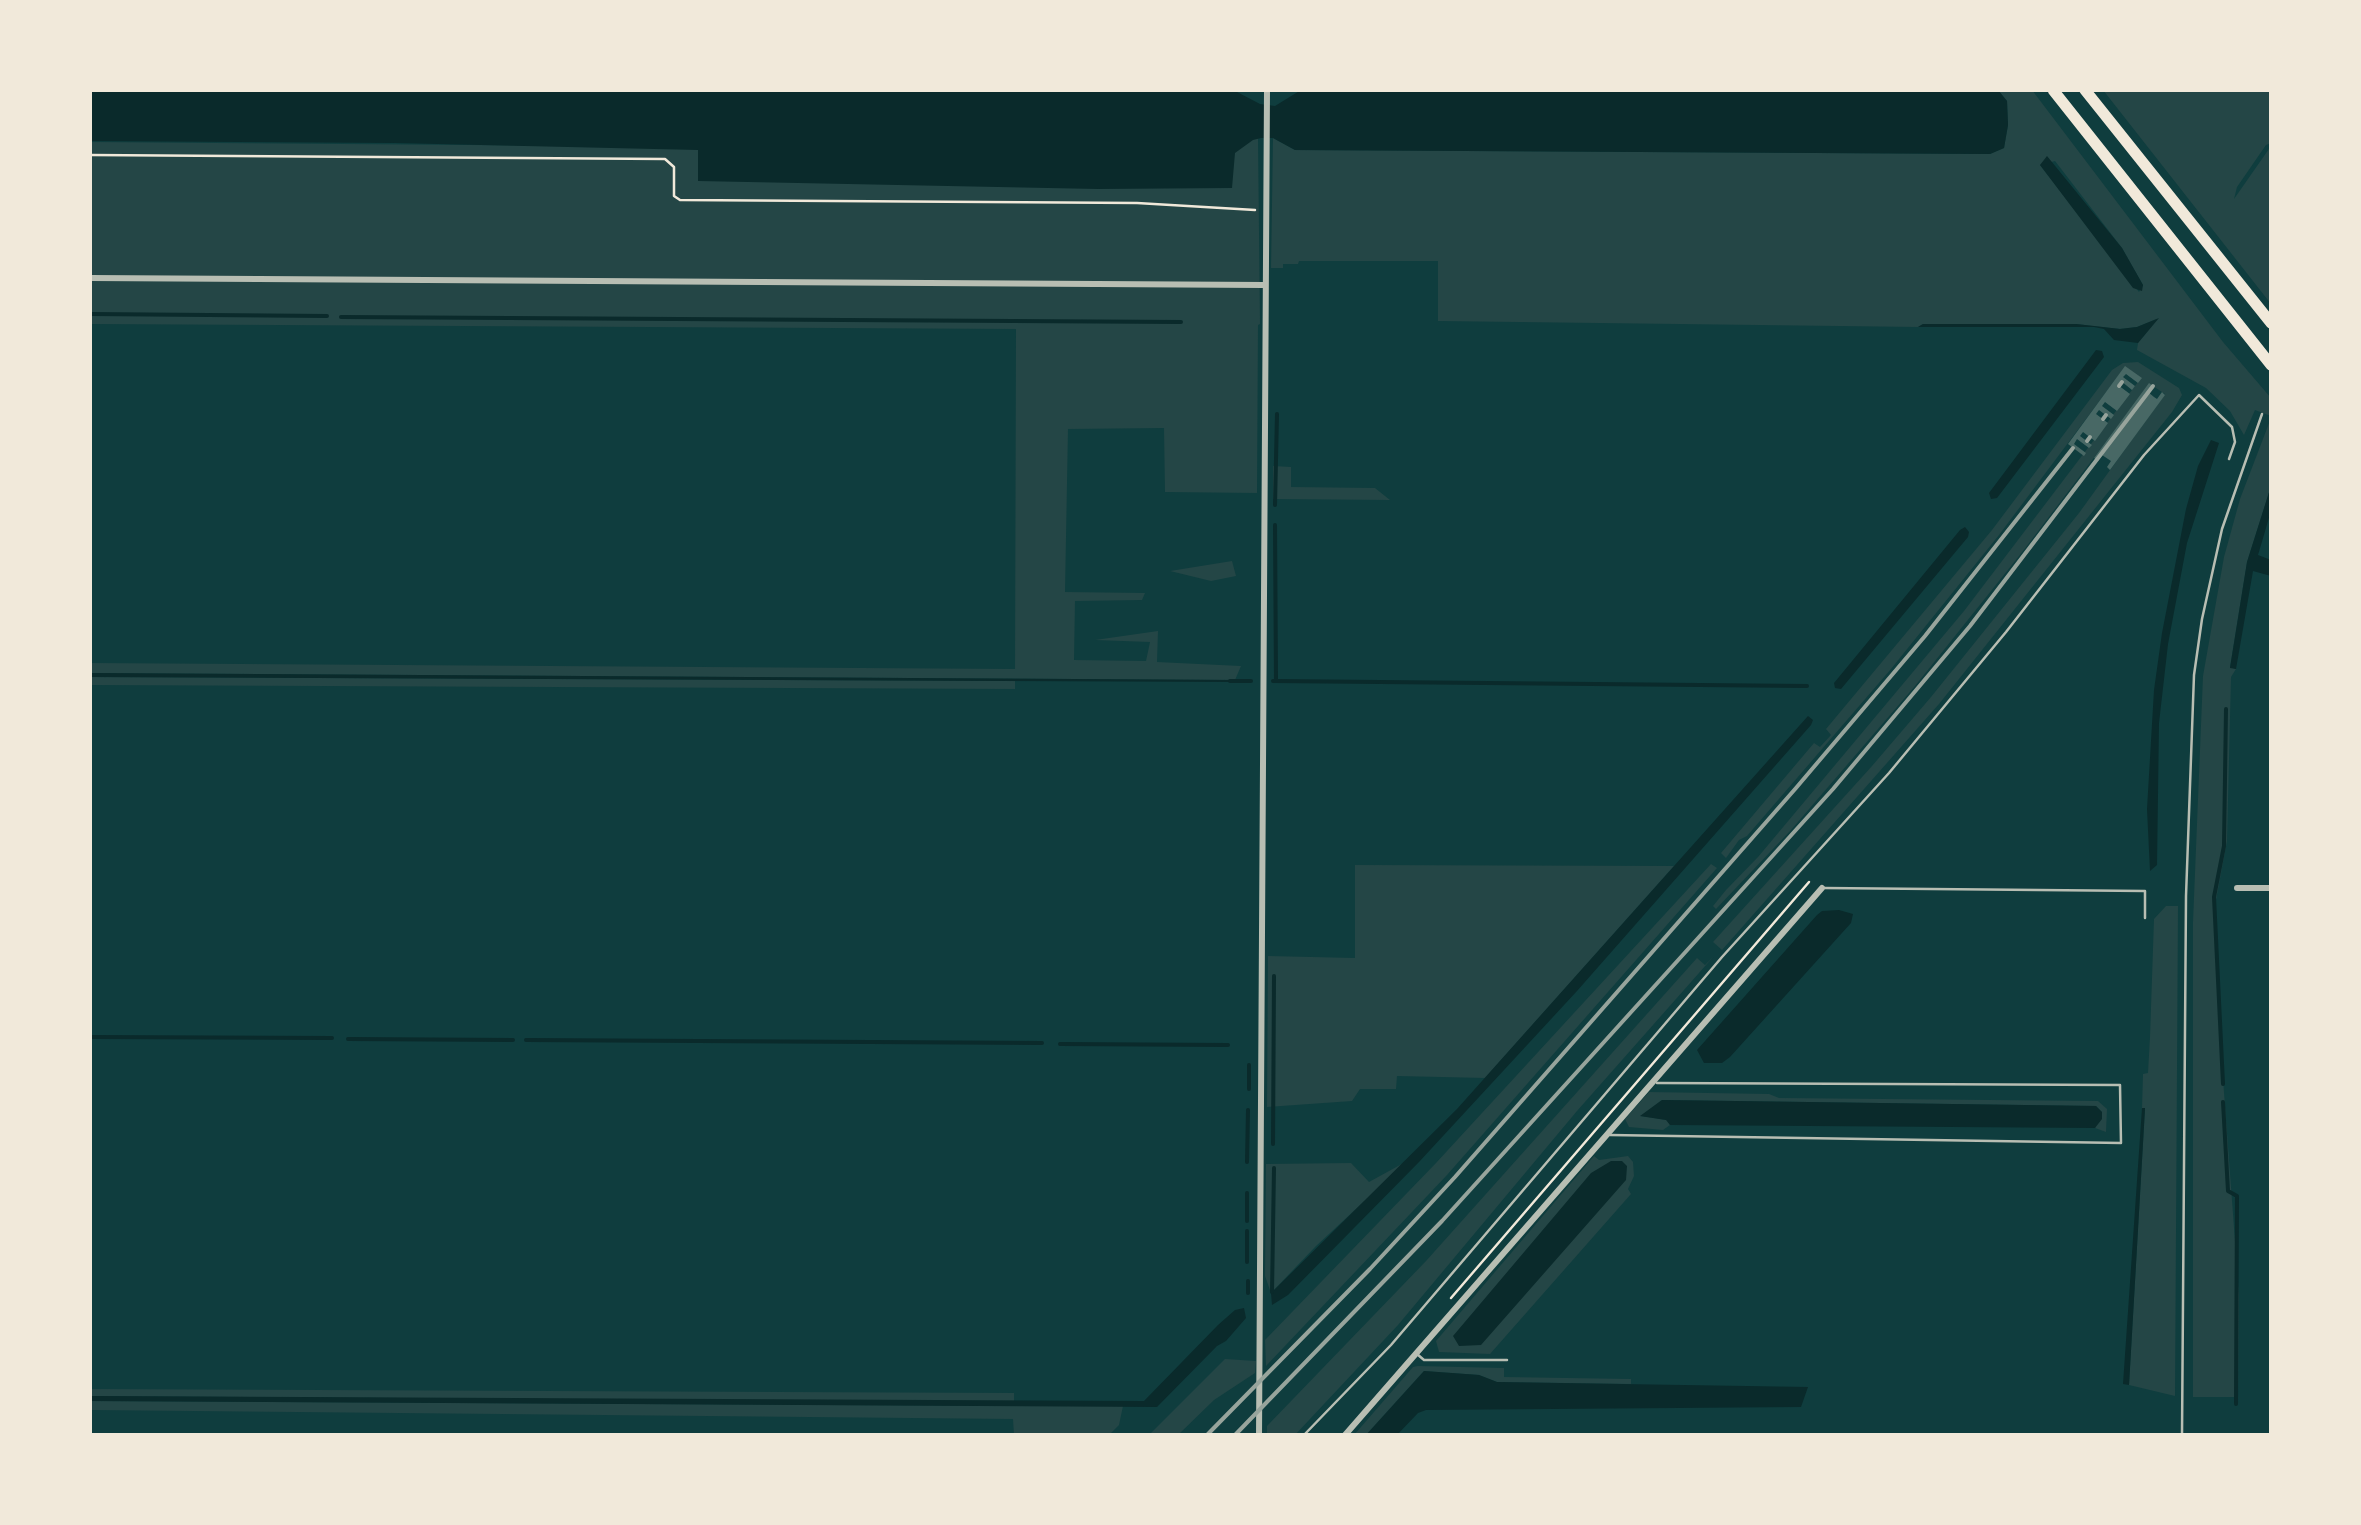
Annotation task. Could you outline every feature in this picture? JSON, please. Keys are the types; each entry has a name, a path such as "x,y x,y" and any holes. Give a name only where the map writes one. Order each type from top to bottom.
{"highway":[{"path":"2054,90 2271,365"},
{"path":"2085,90 2271,323"}],"street":[{"path":"1259,1435 1267,90"},
{"path":"90,278 1264,286"},
{"path":"1344,1435 1822,888"},
{"path":"2237,888 2271,888"}],"lane":[{"path":"1304,1435 1391,1346 1722,957 1889,773 2006,632 2144,454 2199,395 2232,427 2235,442 2229,459"},
{"path":"2182,1435 2186,896 2194,675 2222,529 2262,414"},
{"path":"1822,888 2145,891 2146,918"},
{"path":"1607,1132 1612,1136 2120,1143 2120,1085 1676,1084 1652,1079"},
{"path":"1417,1354 1424,1360 1507,1360"}],"path":[{"path":"90,155 666,160 674,167 674,196 680,200 1142,204 1264,210"},
{"path":"1446,1303 1809,882"}],"shaded area":[{"path":"90,90 1237,92 1260,104 1275,106 1301,90 1998,90 2007,101 2008,125 2004,148 1990,154 1295,150 1273,138 1261,138 1235,153 1232,188 1098,189 698,181 698,150 90,141"},
{"path":"1998,90 2032,90 2223,342 2271,398 2271,416 2255,410 2244,435 2230,411 2206,388 2137,350 2157,319 2120,329 2076,324 1918,327 1438,321 1438,261 1299,261 1271,268 1273,138 1295,150 1990,154 2004,148 2007,101","holes":["2055,161 2122,248 2143,285 2139,292 2040,165"]},
{"path":"2103,90 2271,90 2271,143 2237,187 2234,199 2271,146 2271,304"},
{"path":"1258,138 1257,493 1165,492 1164,428 1068,429 1065,592 1145,593 1142,600 1075,601 1074,660 1146,661 1150,642 1095,640 1158,631 1157,662 1241,666 1235,680 90,673 90,663 1015,669 1016,329 90,324 90,142 1234,151 1247,140"},
{"path":"2047,156 2122,248 2143,285 2142,291 2133,288 2040,165"},
{"path":"2159,318 2138,343 2114,340 2104,329 2094,327 1918,327 2076,324 2120,329"},
{"path":"2096,350 2102,351 2104,357 1997,498 1991,499 1989,493"},
{"path":"2138,362 2179,388 2182,395 2172,412 1939,704 1722,950 1713,942 1931,697 2079,513 2165,394 2150,384 1915,686 1791,830 1716,909 1713,906 1726,890 1964,611 2141,378 2125,367 1999,535 1891,669 1747,836 1739,840 1726,858 1721,853 1814,743 1820,747 1831,735 1826,729 1992,530 2112,370 2123,363"},
{"path":"2271,418 2271,486 2247,562 2230,667 2236,669 2231,677 2227,841 2215,905 2221,1052 2239,1295 2238,1397 2193,1397 2193,922 2203,676 2224,557 2240,499"},
{"path":"2211,440 2219,443 2187,543 2168,644 2159,723 2157,865 2150,871 2147,809 2154,690 2162,633 2186,509 2198,466"},
{"path":"1273,466 1291,467 1291,487 1375,488 1390,500 1273,499"},
{"path":"2271,486 2271,511 2258,555 2271,560 2271,576 2253,571 2236,669 2230,668 2247,562"},
{"path":"1965,527 1968,537 1841,689 1835,688 1834,683"},
{"path":"1232,561 1236,576 1211,581 1170,571"},
{"path":"90,673 1235,680 1235,682 90,677"},
{"path":"90,677 1015,681 1015,689 90,685"},
{"path":"1808,716 1813,720 1811,725 1577,991 1419,1162 1288,1295 1272,1305 1271,1293 1457,1109"},
{"path":"1711,864 1717,868 1447,1175 1266,1366 1265,1340 1436,1163"},
{"path":"1355,865 1674,866 1485,1078 1397,1076 1396,1089 1360,1089 1352,1101 1267,1107 1268,956 1355,958"},
{"path":"2166,906 2178,906 2175,1396 2129,1385 2154,919"},
{"path":"1839,910 1853,914 1851,923 1730,1057 1722,1063 1704,1063 1697,1050 1817,915"},
{"path":"1714,956 1577,1111 1398,1325 1295,1435 1267,1435 1267,1426 1426,1261 1697,958 1705,965"},
{"path":"1649,1092 1769,1094 1779,1098 2098,1101 2107,1109 2106,1132 2095,1128 2102,1112 2096,1106 1662,1100 1641,1116 1667,1120 1670,1125 1663,1130 1629,1127 1625,1119"},
{"path":"1662,1100 2096,1106 2102,1119 2095,1128 1670,1125 1666,1120 1640,1116"},
{"path":"2145,1108 2129,1385 2123,1384"},
{"path":"1594,1156 1599,1160 1628,1156 1633,1162 1634,1176 1628,1189 1631,1194 1490,1354 1439,1352 1436,1341"},
{"path":"1409,1160 1271,1293 1265,1276 1266,1164 1351,1163 1369,1182"},
{"path":"1611,1161 1622,1161 1627,1166 1626,1180 1481,1345 1459,1346 1453,1336 1591,1173"},
{"path":"1244,1308 1246,1318 1226,1341 1157,1407 90,1401 90,1396 1144,1401 1218,1325 1235,1310"},
{"path":"1225,1359 1256,1361 1255,1373 1214,1400 1178,1435 1149,1435"},
{"path":"1418,1366 1504,1368 1504,1377 1631,1379 1631,1384 1497,1382 1479,1375 1424,1371 1366,1435 1354,1435"},
{"path":"1424,1371 1479,1375 1497,1382 1808,1387 1801,1407 1426,1410 1397,1435 1366,1435"},
{"path":"90,1389 1014,1393 1014,1402 90,1396"},
{"path":"90,1401 1123,1406 1119,1425 1109,1435 1014,1435 1013,1419 90,1410"}],"building":[{"path":"2125,366 2142,378 2138,383 2126,374 2123,377 2135,386 2132,390 2121,381 2118,385 2130,394 2117,411 2105,402 2102,406 2114,415 2111,419 2099,410 2096,414 2108,423 2095,441 2083,432 2080,436 2092,445 2089,448 2077,439 2074,444 2086,453 2084,456 2068,444"},
{"path":"2149,383 2153,386 2148,392 2154,397 2157,399 2162,392 2165,395 2110,470 2107,467 2111,461 2102,455 2098,461 2094,458"}],"waterway":[{"path":"90,314 327,316"},
{"path":"341,317 1181,322"},
{"path":"1275,505 1277,414"},
{"path":"1275,525 1276,681"},
{"path":"1230,681 1251,681"},
{"path":"1273,681 1807,686"},
{"path":"2223,1084 2214,897 2224,846 2226,709"},
{"path":"1273,1144 1274,976"},
{"path":"90,1037 332,1038"},
{"path":"348,1039 513,1040"},
{"path":"526,1040 1042,1043"},
{"path":"1060,1044 1228,1045"},
{"path":"1249,1065 1249,1089"},
{"path":"2223,1102 2228,1191 2237,1196 2236,1404"},
{"path":"1247,1162 1248,1110"},
{"path":"1272,1292 1274,1168"},
{"path":"1247,1193 1247,1221"},
{"path":"1247,1231 1247,1262"},
{"path":"1248,1281 1248,1293"}],"railway":[{"path":"2119,386 2122,382"},
{"path":"1235,1435 1442,1221 1833,789 1970,626 2153,386"},
{"path":"2103,419 2106,415"},
{"path":"2087,441 2090,437"},
{"path":"1207,1435 1455,1177 1925,636 2073,448"}]}
